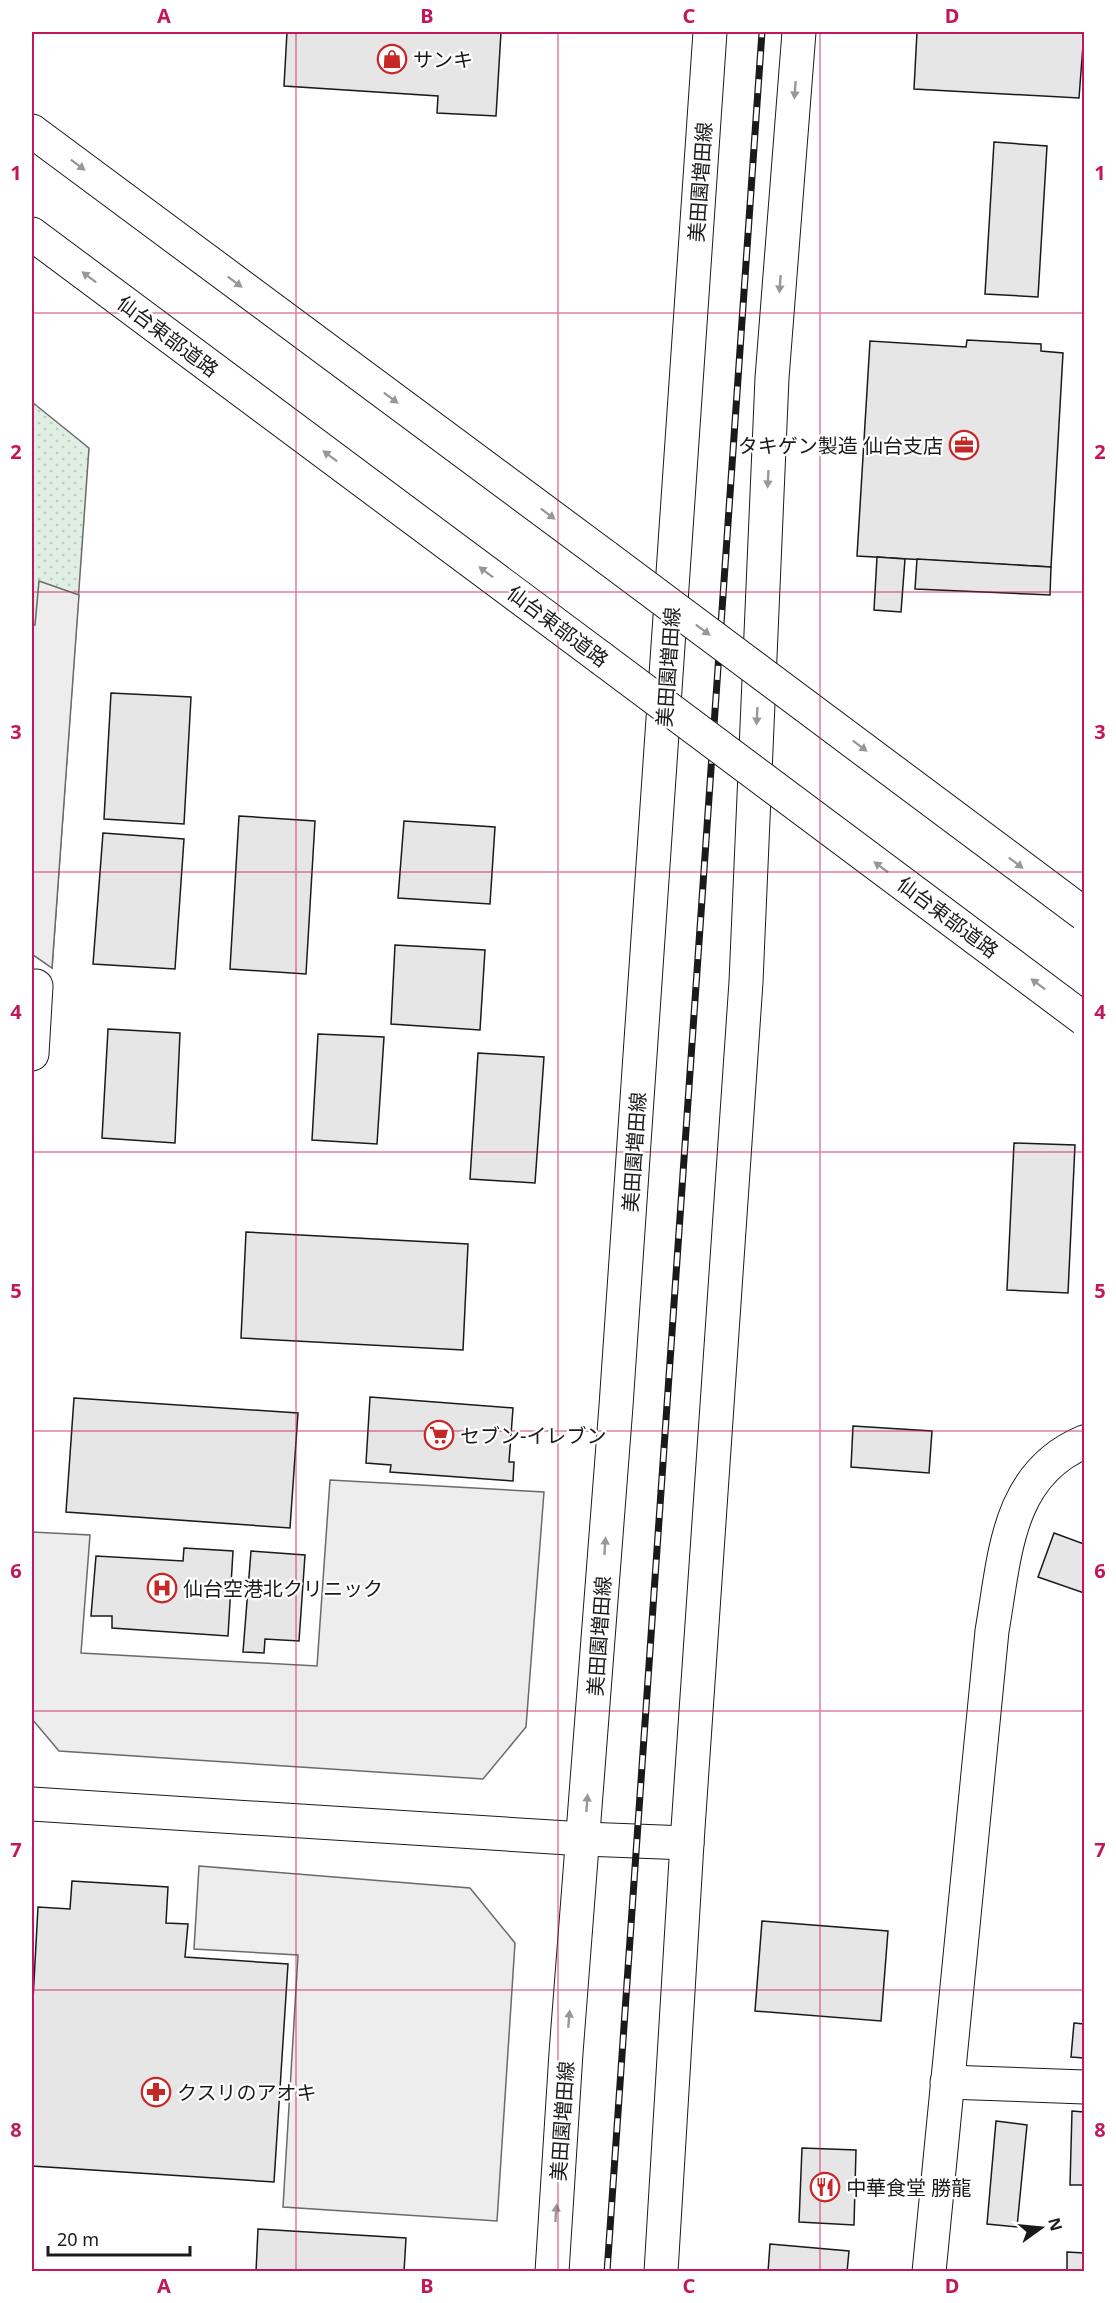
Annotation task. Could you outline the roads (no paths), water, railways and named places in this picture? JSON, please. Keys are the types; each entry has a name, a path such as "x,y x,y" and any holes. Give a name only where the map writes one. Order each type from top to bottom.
{"main road":[{"name":"美田園増田線","path":"552,2271 566,2053 616,1406 710,32"},
{"path":"661,2271 687,1843 746,982 772,378 800,32"},
{"path":"32,130 1084,914"},
{"name":"仙台東部道路","path":"32,234 1084,1019"},
{"path":"32,1054 34,984"},
{"path":"929,2271 992,1631 1006,1550 1019,1503 1034,1478 1050,1462 1084,1442"},
{"path":"32,1804 584,1839 687,1843"},
{"path":"947,2082 1084,2087"}],"railway":[{"path":"607,2272 762,32"}],"place":[{"name":"サンキ","path":"392,59"},
{"name":"タキゲン製造 仙台支店","path":"964,445"},
{"name":"セブン-イレブン","path":"439,1435"},
{"name":"仙台空港北クリニック","path":"162,1588"},
{"name":"クスリのアオキ","path":"156,2092"},
{"name":"中華食堂 勝龍","path":"825,2187"}]}
